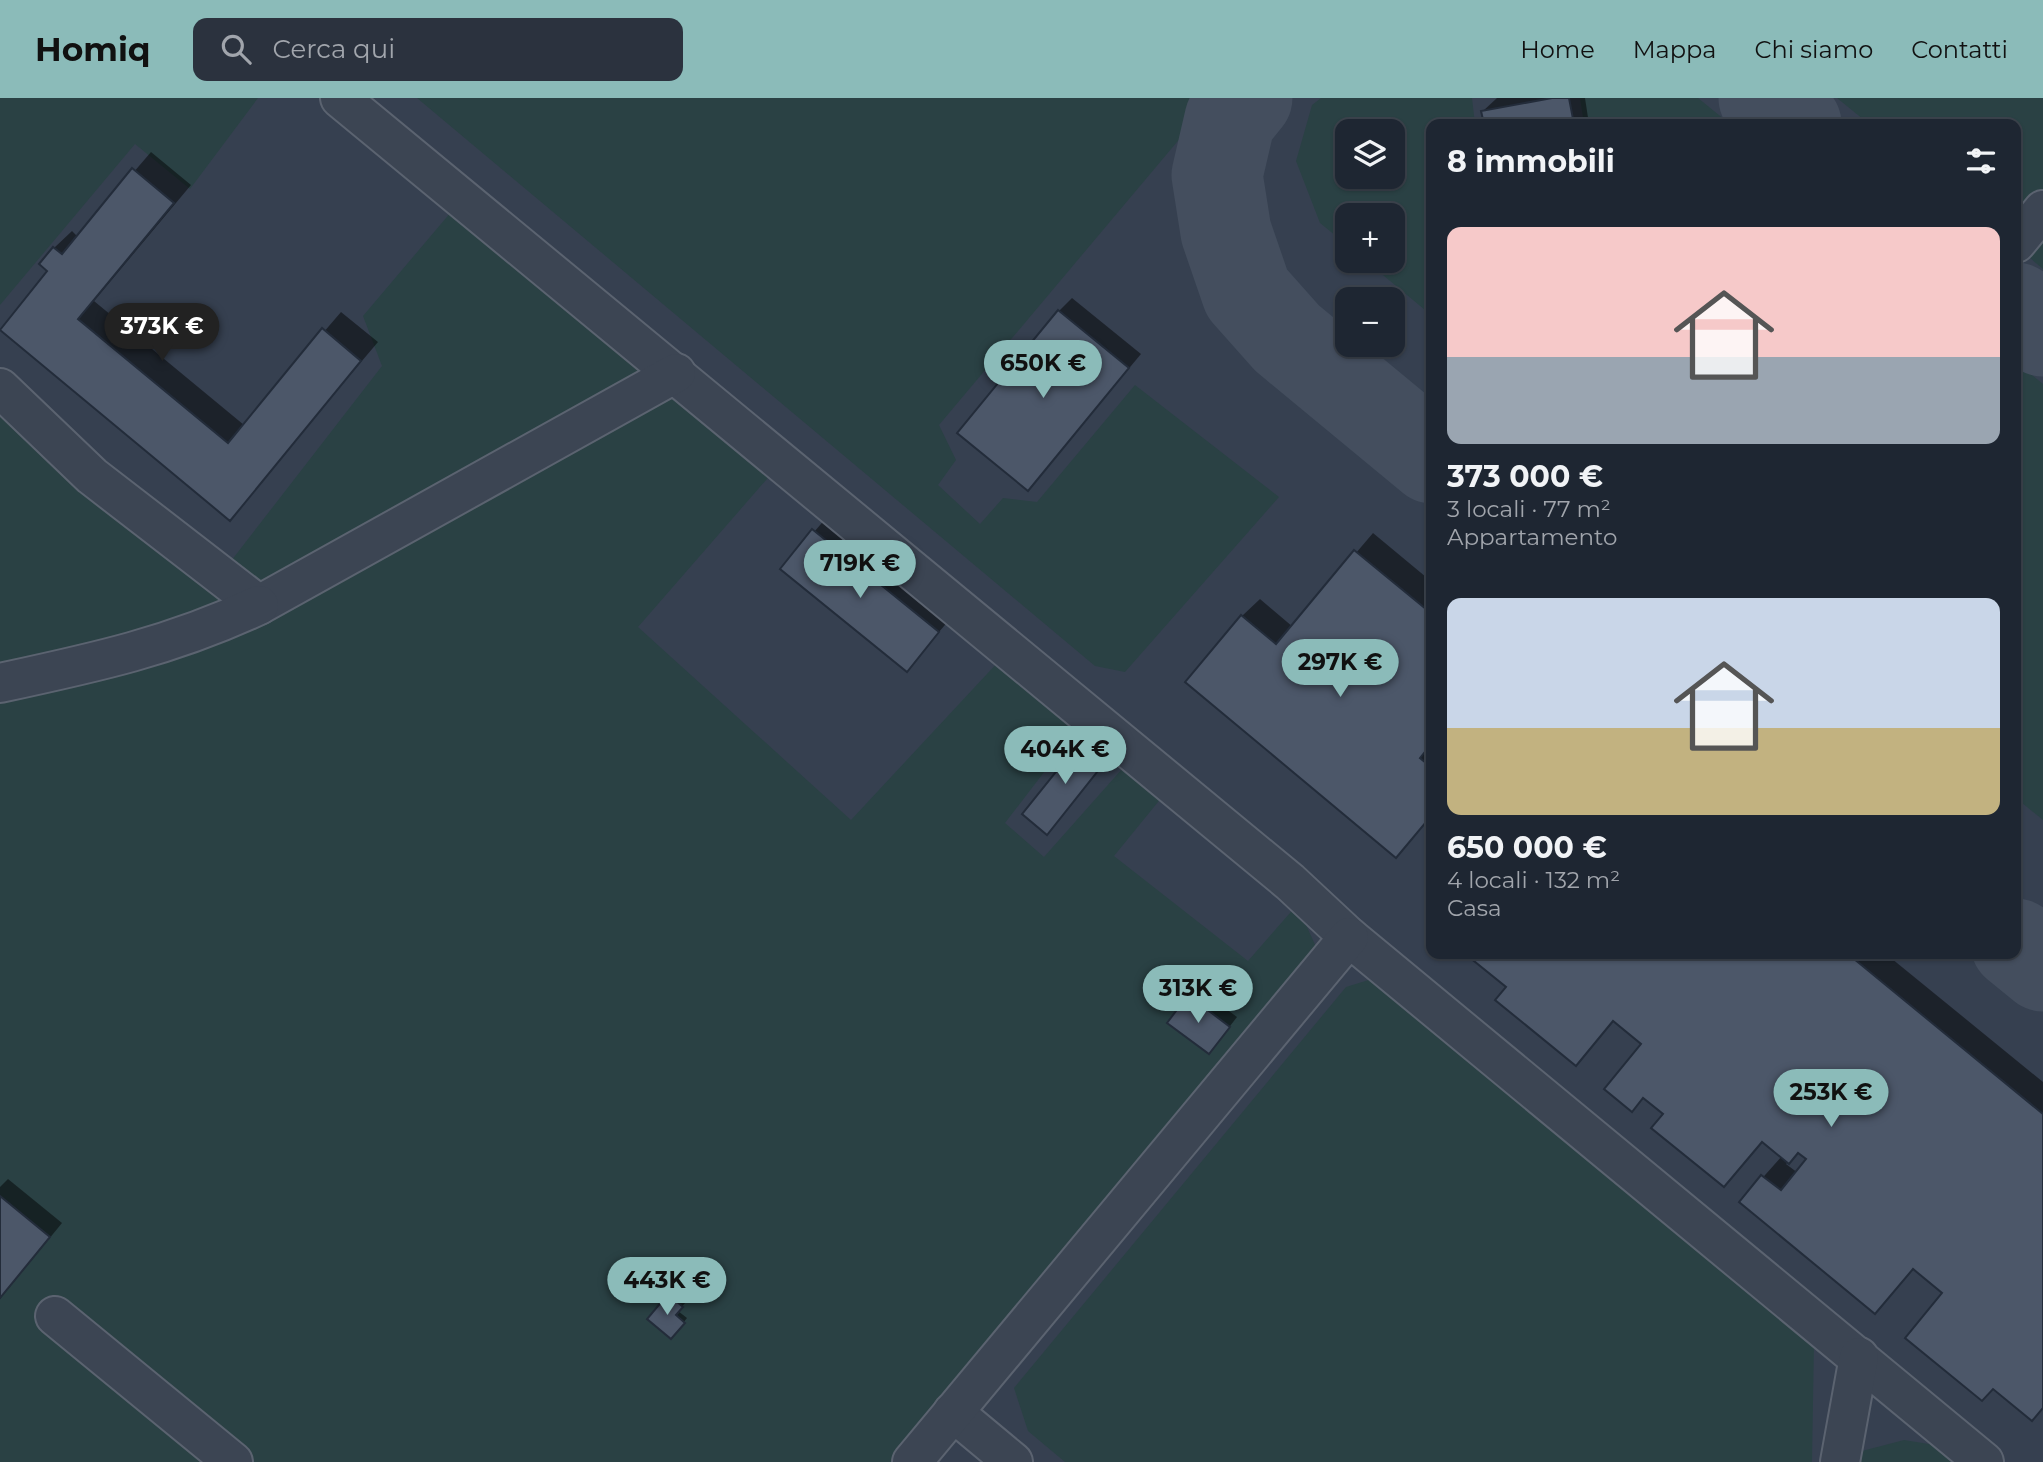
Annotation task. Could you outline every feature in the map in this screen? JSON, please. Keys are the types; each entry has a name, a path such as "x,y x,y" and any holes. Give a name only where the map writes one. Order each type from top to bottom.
{"lane":[{"path":"340,98 1290,881 1349,937 1984,1462"},
{"path":"2021,237 2043,210"},
{"path":"0,683 127,656 204,631 259,605 676,373"},
{"path":"0,388 92,476 259,605"},
{"path":"912,1462 1349,937"},
{"path":"55,1316 233,1462"},
{"path":"1840,1462 1858,1357"},
{"path":"953,1412 1013,1462"}],"shaded area":[{"path":"0,98 2043,98 2043,1462 0,1462"}],"green space":[{"path":"0,98 258,98 190,189 135,144 0,305"},
{"path":"417,98 1214,98 939,425 956,460 938,485 980,524 1003,498 1037,502 1135,385 1279,497 1125,672 1095,666"},
{"path":"1321,98 1472,98 1474,119 1426,119 1426,311 1405,293 1405,287 1397,287 1380,273 1405,273 1405,203 1335,203 1335,235 1320,223 1296,161 1312,105"},
{"path":"1580,98 1698,98 1724,119 1583,119"},
{"path":"1837,98 2043,98 2043,269 2021,250 2021,119 1863,119"},
{"path":"457,205 773,472 638,627 851,820 1000,660 1081,724 1005,823 1044,857 1130,760 1167,791 1114,856 1248,961 1297,905 1317,949 898,1462 0,1462 0,399 214,583 382,366 363,316"},
{"path":"2021,366 2043,384 2043,820 2021,802"},
{"path":"1375,978 1814,1343 1812,1462 1065,1462 1028,1431 1014,1388 1346,987"},
{"path":"1904,1440 1941,1446 1960,1462 1857,1462 1862,1451"}],"building":[{"path":"1552,98 1569,98 1573,119 1483,119 1481,111"},
{"path":"132,168 174,203 78,319 228,443 322,328 361,361 230,521 0,330 47,271 39,264 53,247 62,254"},
{"path":"1058,310 1129,368 1028,491 957,433"},
{"path":"812,529 939,632 907,672 780,569"},
{"path":"1354,550 1426,609 1426,750 1420,758 1426,763 1426,822 1396,858 1185,682 1241,615 1276,644"},
{"path":"1084,737 1109,757 1047,835 1022,814"},
{"path":"1471,959 1854,959 2043,1114 2043,1408 2032,1421 1993,1389 1982,1401 1905,1338 1942,1293 1913,1269 1875,1314 1739,1202 1761,1175 1781,1190 1806,1159 1798,1153 1789,1164 1762,1142 1724,1187 1651,1128 1663,1114 1643,1098 1632,1112 1604,1089 1641,1044 1613,1021 1576,1066 1495,1000 1506,987"},
{"path":"1188,995 1230,1027 1209,1054 1167,1023"},
{"path":"0,1196 50,1237 0,1298"},
{"path":"668,1294 683,1307 676,1315 685,1323 671,1339 647,1319"}],"taxiway":[{"path":"1247,98 1230,119 1217,175 1226,232 1247,293 1287,338 1426,453"},
{"path":"1764,98 1790,119"},
{"path":"2021,312 2043,331"},
{"path":"2021,948 2043,966"}]}
